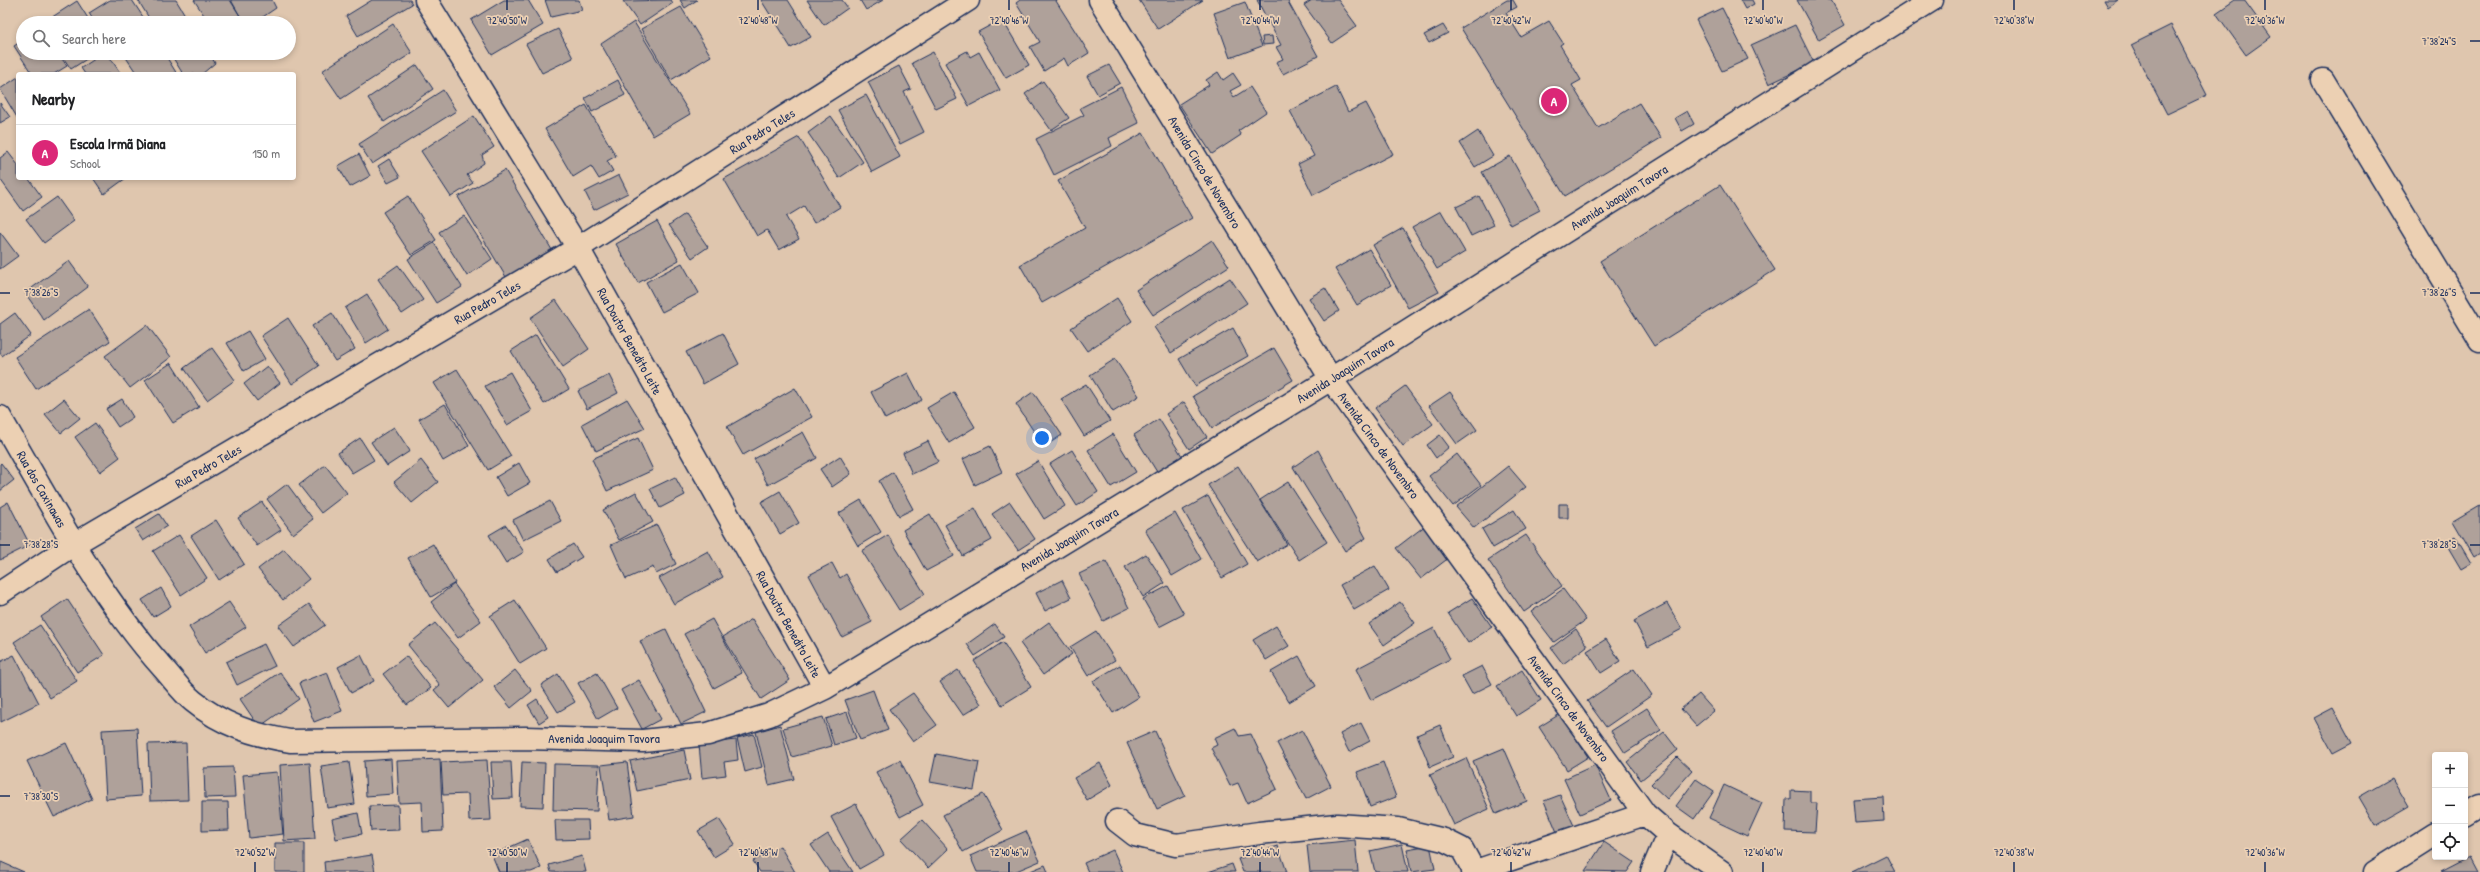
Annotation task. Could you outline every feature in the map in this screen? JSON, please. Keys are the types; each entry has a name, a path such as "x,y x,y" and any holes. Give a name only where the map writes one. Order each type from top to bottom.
{"street":[{"name":"Rua Doutor Benedito Leite","path":"426,0 578,248 825,688"},
{"name":"Rua Pedro Teles","path":"0,593 74,544 578,248 968,0"},
{"name":"Avenida Cinco de Novembro","path":"1100,0 1331,379 1645,814 1668,834 1722,872"},
{"name":"Avenida Joaquim Tavora","path":"138,641 193,701 219,718 256,735 290,741 525,738 643,741 708,734 769,715 825,688 1331,379 1932,0"},
{"path":"2323,80 2480,340"},
{"name":"Rua dos Caxinawas","path":"0,417 74,544 138,641"},
{"path":"2468,813 2480,806"},
{"path":"1117,821 1135,835 1176,845 1259,833 1337,825 1398,829 1444,840 1462,850 1474,872 1645,814"},
{"path":"1652,872 1668,834"},
{"path":"2375,872 2432,836"}],"building":[{"path":"110,0 132,0 142,16 91,16 89,13"},
{"path":"138,0 176,0 186,16 148,16"},
{"path":"194,0 230,0 240,16 204,16"},
{"path":"231,0 272,0 276,8 264,16 240,16"},
{"path":"372,0 410,0 412,4 358,36 346,16"},
{"path":"504,0 528,0 543,25 492,55 471,20"},
{"path":"545,0 579,0 582,10 551,17"},
{"path":"671,0 673,3 640,25 623,1"},
{"path":"680,0 697,0 685,8"},
{"path":"761,0 788,0 811,37 791,48"},
{"path":"807,0 842,0 848,8 824,25"},
{"path":"860,0 883,0 866,10"},
{"path":"1020,0 1058,0 1056,1 1089,53 1068,66 1064,58 1044,71 1030,47 1040,42 1016,3"},
{"path":"1139,0 1203,0 1158,29"},
{"path":"1257,0 1287,0 1318,56 1283,74 1276,62 1283,59 1276,47 1281,45"},
{"path":"1312,0 1338,0 1357,26 1332,43 1304,5"},
{"path":"1507,0 1513,0 1517,7 1506,13 1521,37 1549,21 1563,43 1560,45 1581,80 1572,85 1598,128 1639,103 1661,138 1565,196 1461,28"},
{"path":"1740,0 1752,0 1754,4 1745,9"},
{"path":"1797,0 1831,0 1845,25 1819,40"},
{"path":"2104,0 2118,0 2108,7"},
{"path":"2235,0 2244,0 2271,37 2246,55 2216,13"},
{"path":"77,1 87,16 54,16"},
{"path":"1245,2 1262,46 1230,58 1214,13"},
{"path":"681,7 711,56 671,80 641,29"},
{"path":"1722,8 1748,59 1722,71 1696,20"},
{"path":"1002,19 1029,65 1006,78 978,32"},
{"path":"634,22 690,114 653,136 601,44"},
{"path":"393,24 412,53 341,99 322,71"},
{"path":"1443,25 1448,33 1429,43 1424,35"},
{"path":"1795,25 1814,63 1769,84 1751,45"},
{"path":"2171,25 2207,95 2167,114 2131,45"},
{"path":"558,29 573,58 542,73 526,44"},
{"path":"1272,36 1273,44 1263,45 1262,37"},
{"path":"967,51 970,57 979,52 1000,90 969,106 945,63"},
{"path":"933,52 957,99 936,109 912,63"},
{"path":"23,60 63,60 67,66 57,72 31,72"},
{"path":"65,60 85,60 71,69"},
{"path":"93,60 112,60 120,72 84,72 81,68"},
{"path":"128,60 168,60 176,72 136,72"},
{"path":"174,60 213,60 215,63 204,72 182,72"},
{"path":"417,65 433,89 384,122 368,98"},
{"path":"1109,65 1120,83 1098,95 1087,76"},
{"path":"899,66 911,89 904,92 924,132 900,144 868,82"},
{"path":"1218,72 1223,80 1233,73 1241,85 1230,91 1234,97 1250,87 1266,112 1238,131 1241,135 1212,154 1179,104 1209,85 1206,80"},
{"path":"16,78 16,116 0,89"},
{"path":"618,80 625,95 592,112 585,98"},
{"path":"1043,81 1069,118 1051,130 1025,94"},
{"path":"1121,87 1139,123 1109,138 1112,146 1054,175 1036,139 1084,115 1080,108"},
{"path":"1336,87 1348,112 1366,103 1393,154 1313,195 1298,164 1314,156 1290,111"},
{"path":"443,90 456,111 372,164 359,144"},
{"path":"866,95 900,157 872,172 838,110"},
{"path":"0,103 10,117 0,123"},
{"path":"586,105 616,156 607,161 613,171 599,179 591,166 573,177 545,129"},
{"path":"1687,111 1694,124 1682,131 1675,118"},
{"path":"474,116 494,147 482,155 484,163 467,175 473,183 451,197 421,151"},
{"path":"831,116 863,162 839,178 808,133"},
{"path":"1478,131 1493,156 1475,167 1460,143"},
{"path":"1143,133 1192,218 1042,303 1020,265 1085,228 1058,181"},
{"path":"799,137 840,207 814,223 804,206 786,217 799,239 779,250 767,230 757,236 724,179"},
{"path":"8,152 16,162 16,180 29,180 42,197 23,211 0,179 0,158"},
{"path":"359,154 370,176 350,187 338,166"},
{"path":"1510,156 1540,210 1511,225 1482,172"},
{"path":"389,159 400,177 388,183 378,166"},
{"path":"505,170 552,250 506,277 458,197"},
{"path":"619,175 628,193 594,210 585,192"},
{"path":"94,180 123,180 104,194"},
{"path":"1720,185 1775,270 1654,346 1600,261"},
{"path":"408,196 436,240 411,255 383,212"},
{"path":"1479,196 1494,225 1471,236 1456,207"},
{"path":"57,197 74,221 44,243 26,219"},
{"path":"1441,211 1465,252 1437,269 1412,227"},
{"path":"685,214 708,247 692,258 669,225"},
{"path":"464,216 492,259 467,276 439,232"},
{"path":"657,221 679,260 638,283 616,244"},
{"path":"1403,228 1439,292 1408,308 1373,245"},
{"path":"0,232 18,256 0,269"},
{"path":"1212,240 1229,266 1153,315 1136,290"},
{"path":"434,243 462,287 436,303 408,259"},
{"path":"1369,249 1391,285 1357,305 1335,269"},
{"path":"69,261 88,287 44,320 25,293"},
{"path":"682,263 699,293 662,312 646,282"},
{"path":"398,265 423,300 402,314 378,279"},
{"path":"1230,278 1247,303 1171,353 1154,327"},
{"path":"1325,288 1339,311 1324,321 1309,298"},
{"path":"367,294 388,329 366,343 345,308"},
{"path":"1117,298 1132,321 1087,351 1071,328"},
{"path":"556,300 589,349 563,367 530,318"},
{"path":"89,309 110,341 36,389 15,357"},
{"path":"15,313 31,335 2,356 0,353 0,324"},
{"path":"332,313 355,349 335,361 312,326"},
{"path":"288,318 319,366 292,384 261,336"},
{"path":"147,325 171,357 130,388 105,356"},
{"path":"1233,328 1248,356 1195,386 1179,359"},
{"path":"248,331 265,359 244,371 227,343"},
{"path":"723,333 739,364 703,384 686,352"},
{"path":"536,335 569,389 544,404 511,351"},
{"path":"212,348 235,380 207,400 184,368"},
{"path":"1274,348 1293,380 1212,428 1193,396"},
{"path":"1115,359 1139,396 1113,412 1090,375"},
{"path":"171,363 199,407 173,423 145,380"},
{"path":"267,366 280,383 257,401 244,384"},
{"path":"457,369 511,456 488,470 434,383"},
{"path":"510,372 532,411 507,425 485,386"},
{"path":"908,373 922,400 885,419 871,392"},
{"path":"609,375 618,393 587,409 578,391"},
{"path":"1086,384 1110,421 1084,436 1061,399"},
{"path":"1405,386 1433,424 1403,446 1375,408"},
{"path":"795,388 812,417 743,455 727,427"},
{"path":"954,392 975,427 949,443 927,408"},
{"path":"1033,392 1062,435 1044,447 1016,404"},
{"path":"1450,392 1477,430 1457,444 1429,406"},
{"path":"64,399 80,418 61,433 45,414"},
{"path":"122,399 133,417 118,427 106,409"},
{"path":"627,399 645,428 596,451 582,424"},
{"path":"1184,402 1207,437 1189,449 1166,414"},
{"path":"445,404 469,446 443,461 419,419"},
{"path":"1159,419 1182,456 1157,472 1134,435"},
{"path":"95,423 120,457 100,472 75,437"},
{"path":"394,427 410,451 387,466 371,442"},
{"path":"803,432 817,458 768,485 754,459"},
{"path":"1113,434 1136,472 1111,487 1088,450"},
{"path":"1440,435 1449,447 1436,458 1427,445"},
{"path":"360,438 374,460 352,473 338,453"},
{"path":"638,438 653,470 607,491 592,459"},
{"path":"928,441 938,462 912,474 903,453"},
{"path":"990,446 1002,472 975,485 963,459"},
{"path":"1072,450 1098,492 1077,506 1050,464"},
{"path":"1318,450 1366,538 1345,551 1293,467"},
{"path":"1457,454 1481,485 1453,506 1429,476"},
{"path":"840,456 851,474 832,487 820,469"},
{"path":"421,460 438,482 412,503 394,482"},
{"path":"1038,461 1065,506 1044,519 1016,474"},
{"path":"1,463 14,480 0,491 0,464"},
{"path":"519,463 530,483 507,496 496,477"},
{"path":"325,465 347,493 321,513 299,485"},
{"path":"1238,466 1287,544 1257,562 1208,485"},
{"path":"1508,466 1526,487 1474,528 1456,507"},
{"path":"893,472 913,509 899,516 879,481"},
{"path":"675,477 685,495 660,508 650,489"},
{"path":"1288,482 1327,542 1299,560 1260,500"},
{"path":"287,484 313,519 293,534 267,499"},
{"path":"780,491 799,523 780,534 761,502"},
{"path":"636,492 653,522 619,540 603,510"},
{"path":"1208,496 1247,564 1222,578 1183,510"},
{"path":"861,500 881,532 858,546 839,513"},
{"path":"550,501 561,521 523,540 513,520"},
{"path":"8,502 30,545 0,560 0,507"},
{"path":"262,502 281,530 257,546 238,518"},
{"path":"1010,502 1035,539 1018,550 992,514"},
{"path":"1559,504 1568,504 1568,518 1559,518"},
{"path":"2480,505 2480,553 2474,557 2453,521"},
{"path":"975,508 992,540 963,556 945,525"},
{"path":"1514,510 1526,529 1493,548 1482,529"},
{"path":"1175,513 1201,559 1172,576 1145,530"},
{"path":"159,514 167,526 143,541 135,529"},
{"path":"930,514 954,556 926,571 903,530"},
{"path":"216,520 244,564 219,580 191,536"},
{"path":"506,525 524,552 506,563 489,535"},
{"path":"657,525 676,564 656,574 653,567 626,579 611,545"},
{"path":"1426,525 1450,557 1421,579 1396,548"},
{"path":"179,535 207,578 181,595 153,551"},
{"path":"888,535 925,594 899,610 862,551"},
{"path":"1526,535 1562,586 1524,612 1488,560"},
{"path":"2455,536 2471,563 2461,569 2445,542"},
{"path":"433,544 455,583 431,597 408,558"},
{"path":"573,544 582,557 557,572 549,559"},
{"path":"284,549 309,579 283,600 258,569"},
{"path":"708,551 723,577 674,604 659,578"},
{"path":"1146,554 1165,583 1143,597 1125,567"},
{"path":"1106,561 1129,608 1103,621 1079,574"},
{"path":"832,563 840,578 846,574 872,622 842,637 809,575"},
{"path":"1375,566 1389,590 1354,610 1340,585"},
{"path":"1062,580 1071,598 1045,611 1036,593"},
{"path":"454,584 481,621 458,638 431,602"},
{"path":"1168,586 1184,614 1159,627 1143,599"},
{"path":"161,588 171,606 153,617 142,600"},
{"path":"1563,589 1586,620 1554,642 1531,612"},
{"path":"1472,598 1492,627 1468,643 1448,613"},
{"path":"67,599 104,655 77,672 41,617"},
{"path":"515,600 546,648 520,664 490,616"},
{"path":"229,602 246,627 205,653 189,627"},
{"path":"1400,602 1415,623 1384,645 1369,624"},
{"path":"1667,603 1682,629 1648,647 1634,621"},
{"path":"309,604 325,625 294,647 278,626"},
{"path":"712,619 742,673 714,688 684,634"},
{"path":"752,619 790,680 761,699 723,637"},
{"path":"1049,622 1072,654 1043,675 1020,643"},
{"path":"435,623 483,680 449,708 434,690 440,685 408,645"},
{"path":"995,624 1004,637 975,656 967,644"},
{"path":"40,625 77,681 50,698 14,642"},
{"path":"1276,626 1289,646 1266,660 1253,640"},
{"path":"1434,628 1450,659 1371,700 1356,669"},
{"path":"666,629 706,712 681,724 640,641"},
{"path":"1576,629 1587,646 1563,664 1551,648"},
{"path":"1096,631 1115,660 1088,676 1070,647"},
{"path":"1606,639 1620,661 1601,673 1587,651"},
{"path":"1003,642 1031,687 1002,705 974,661"},
{"path":"264,644 275,666 237,685 226,662"},
{"path":"14,655 39,703 1,722 0,662"},
{"path":"361,655 374,681 351,693 338,667"},
{"path":"406,656 431,688 407,705 383,674"},
{"path":"1299,656 1316,686 1289,702 1271,672"},
{"path":"1120,665 1139,697 1113,713 1093,681"},
{"path":"1482,666 1492,684 1472,694 1462,676"},
{"path":"1634,669 1652,695 1606,727 1587,701"},
{"path":"515,670 532,691 511,708 494,687"},
{"path":"958,670 981,704 963,715 940,682"},
{"path":"1522,670 1541,700 1516,716 1497,686"},
{"path":"280,672 299,699 259,727 240,699"},
{"path":"327,672 342,711 314,722 299,683"},
{"path":"597,673 617,708 598,719 578,683"},
{"path":"558,674 575,702 558,712 541,685"},
{"path":"639,680 661,719 642,729 621,690"},
{"path":"873,690 888,730 860,740 845,700"},
{"path":"913,693 937,725 913,742 889,709"},
{"path":"1699,694 1714,711 1696,726 1681,709"},
{"path":"537,699 548,717 539,723 528,705"},
{"path":"1647,708 1661,730 1625,753 1611,731"},
{"path":"2333,708 2352,743 2333,753 2314,718"},
{"path":"847,712 856,738 834,745 826,719"},
{"path":"1560,714 1588,757 1567,770 1539,727"},
{"path":"823,717 832,746 792,757 783,728"},
{"path":"1361,723 1370,741 1349,752 1340,734"},
{"path":"780,725 794,779 769,785 756,732"},
{"path":"1440,725 1453,757 1430,767 1417,735"},
{"path":"137,728 141,796 106,799 102,730"},
{"path":"1235,728 1239,736 1251,734 1277,789 1247,803 1238,783 1230,786 1211,748 1217,745 1214,738"},
{"path":"1302,730 1331,786 1306,799 1277,743"},
{"path":"1155,731 1185,796 1157,809 1127,743"},
{"path":"1664,732 1678,750 1641,780 1627,762"},
{"path":"754,734 762,767 745,772 737,738"},
{"path":"736,740 738,760 724,762 726,775 702,778 699,744"},
{"path":"66,743 92,799 54,817 27,761"},
{"path":"186,743 188,800 150,801 148,744"},
{"path":"1504,748 1527,801 1496,814 1473,761"},
{"path":"684,750 690,780 637,791 630,761"},
{"path":"936,754 979,762 974,790 930,782"},
{"path":"1677,757 1692,771 1667,799 1651,784"},
{"path":"1466,758 1489,809 1454,825 1430,775"},
{"path":"391,759 393,794 366,796 364,761"},
{"path":"440,759 443,831 423,832 422,802 399,803 397,761"},
{"path":"487,760 491,820 469,821 468,794 443,795 441,762"},
{"path":"900,760 923,805 900,817 876,772"},
{"path":"349,762 355,804 327,808 321,766"},
{"path":"491,762 511,762 513,798 493,799"},
{"path":"522,762 545,763 543,807 520,806"},
{"path":"627,762 634,816 609,820 601,765"},
{"path":"1383,762 1396,797 1370,807 1357,772"},
{"path":"310,763 315,839 284,841 280,765"},
{"path":"1100,763 1112,785 1087,800 1074,778"},
{"path":"554,764 599,765 597,811 553,810"},
{"path":"1595,765 1611,800 1580,814 1564,779"},
{"path":"233,767 235,797 205,798 204,768"},
{"path":"277,772 283,834 249,838 243,775"},
{"path":"2392,778 2409,807 2376,826 2359,797"},
{"path":"1696,779 1714,791 1694,819 1676,806"},
{"path":"1724,785 1762,803 1747,836 1709,818"},
{"path":"1791,790 1810,791 1810,803 1817,803 1815,832 1785,831 1786,799 1791,799"},
{"path":"983,794 1003,830 963,852 943,815"},
{"path":"1560,795 1576,830 1559,837 1544,801"},
{"path":"1883,797 1884,821 1855,823 1853,799"},
{"path":"202,802 228,802 229,830 202,831"},
{"path":"856,804 884,855 859,869 831,817"},
{"path":"398,805 399,830 371,831 369,806"},
{"path":"358,813 362,834 336,839 332,819"},
{"path":"719,819 735,844 714,857 698,831"},
{"path":"555,820 588,820 589,839 556,840"},
{"path":"922,820 948,849 928,868 901,839"},
{"path":"1026,831 1040,861 1014,872 977,872 970,856"},
{"path":"828,834 853,872 829,872 811,845"},
{"path":"528,839 541,868 531,872 499,872 492,855"},
{"path":"1355,840 1358,872 1310,872 1307,845"},
{"path":"1604,842 1634,862 1627,872 1585,871"},
{"path":"275,843 304,843 304,872 275,872"},
{"path":"1402,844 1408,872 1375,872 1370,851"},
{"path":"1430,845 1435,869 1411,872 1407,849"},
{"path":"780,846 795,872 760,872 753,861"},
{"path":"1278,846 1287,872 1243,872 1238,859"},
{"path":"1113,850 1123,872 1088,872 1084,863"},
{"path":"372,855 375,872 325,872 324,862"},
{"path":"1886,855 1895,872 1852,872"},
{"path":"582,856 586,872 551,872 549,865"},
{"path":"2468,858 2477,872 2440,872 2463,860 2468,860"},
{"path":"1,862 24,872 0,872"},
{"path":"1232,864 1235,872 1208,872"},
{"path":"1045,865 1048,872 1028,872"}],"place":[{"name":"Escola Irmã Diana","path":"1554,101"}]}
